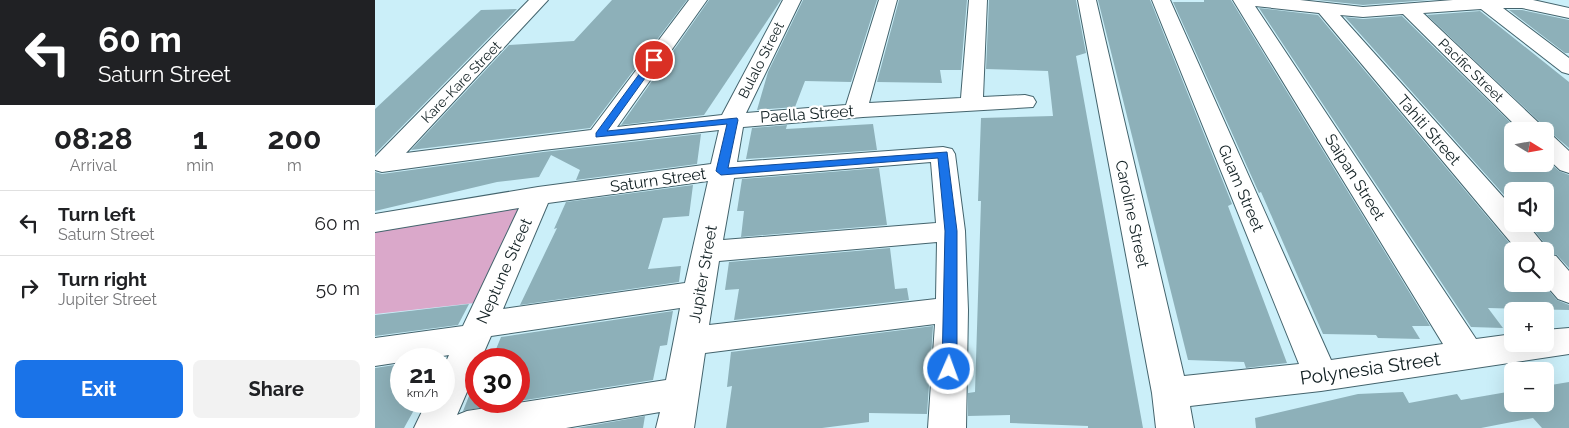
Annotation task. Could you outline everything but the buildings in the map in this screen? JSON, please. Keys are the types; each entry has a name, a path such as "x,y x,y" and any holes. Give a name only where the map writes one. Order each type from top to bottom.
{"street":[{"name":"Kare-Kare Street","path":"382,164 539,0"},
{"path":"599,135 698,0"},
{"name":"Bulalo Street","path":"733,120 735,110 792,0"},
{"path":"856,110 888,0"},
{"path":"972,104 978,0"},
{"name":"Caroline Street","path":"1087,0 1170,393 1175,428"},
{"name":"Guam Street","path":"1161,0 1321,376"},
{"name":"Saipan Street","path":"1242,0 1467,354"},
{"path":"1249,0 1363,12 1485,3 1522,3 1569,13"},
{"path":"1485,3 1569,68"},
{"name":"Tahiti Street","path":"1325,9 1526,242"},
{"name":"Pacific Street","path":"1408,9 1525,122"},
{"path":"1527,34 1569,45"},
{"name":"Paella Street","path":"382,164 599,135 733,120 856,110 1025,102"},
{"name":"Jupiter Street","path":"675,428 721,171 733,120"},
{"path":"1554,151 1569,165"},
{"name":"Saturn Street","path":"375,223 538,196 721,171 943,154 951,231"},
{"name":"Neptune Street","path":"433,428 538,196"},
{"path":"706,252 951,231 952,310 947,428"},
{"path":"1554,274 1569,291"},
{"path":"375,352 476,331 699,293"},
{"path":"691,341 952,310"},
{"name":"Polynesia Street","path":"1170,393 1321,376 1569,341"},
{"path":"467,428 681,393"}],"shaded area":[{"path":"529,204 484,302 375,314 375,231"}],"route":[{"path":"654,60 599,135 733,120 721,171 943,154 951,231 952,310 949,369"}]}
